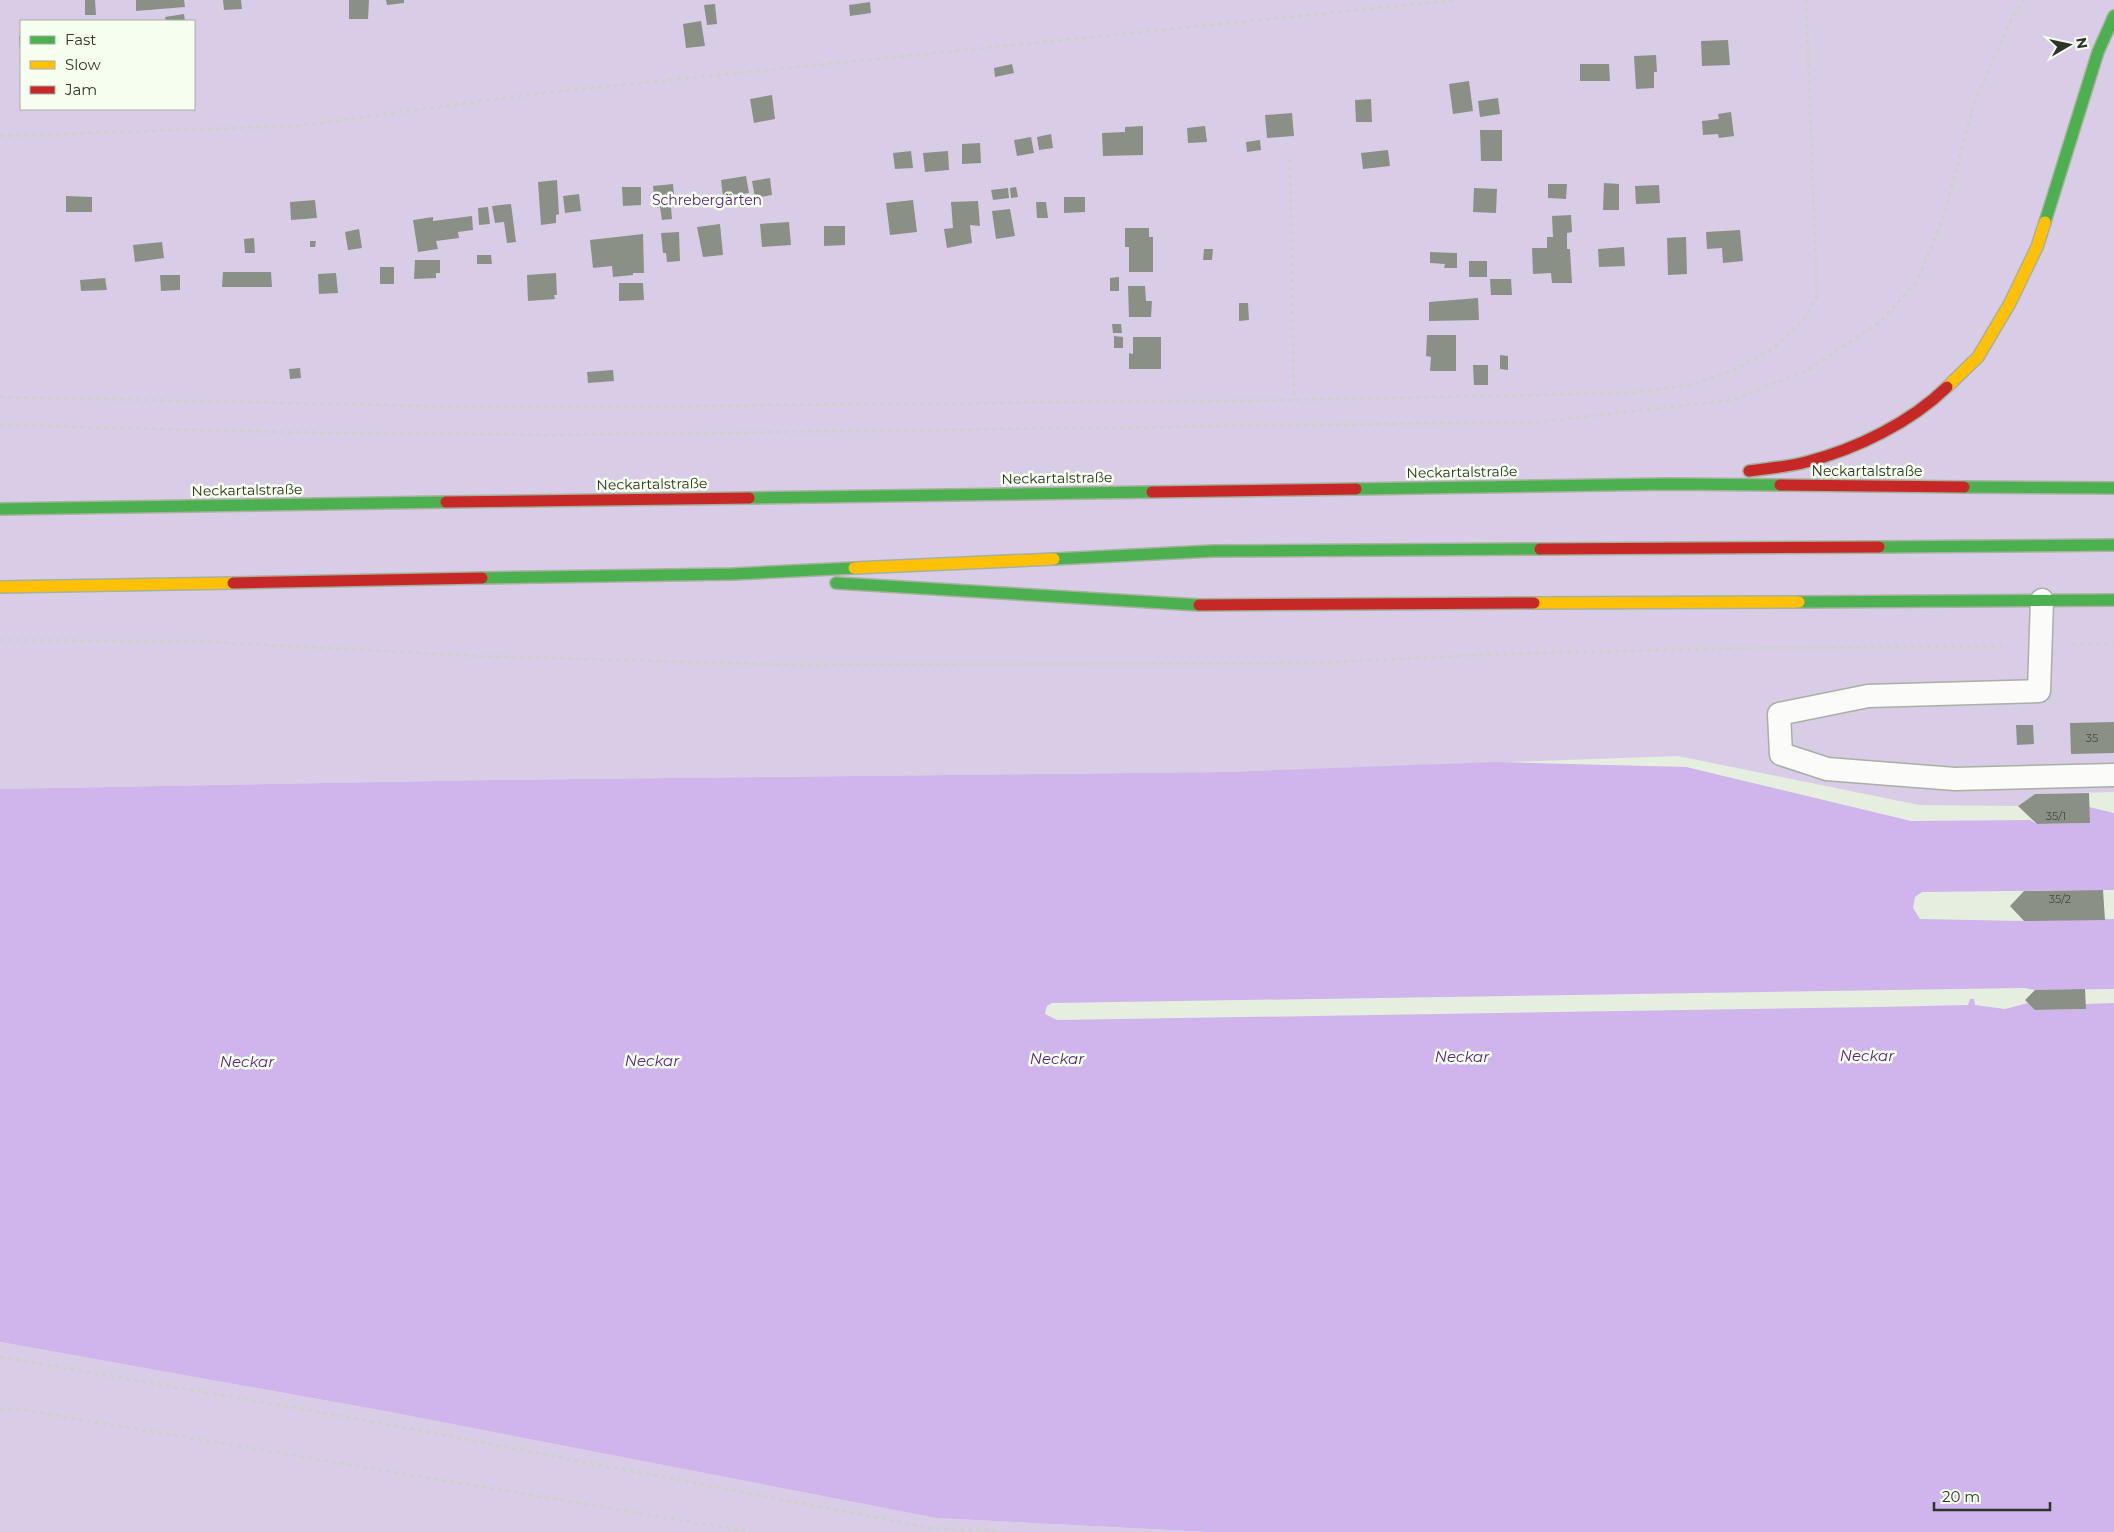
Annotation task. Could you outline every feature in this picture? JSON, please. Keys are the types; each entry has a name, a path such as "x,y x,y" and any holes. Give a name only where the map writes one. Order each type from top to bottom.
{"main road":[{"path":"1668,484 1806,462 1865,441 1928,406 1978,357 2010,303 2037,247 2098,52 2114,16"},
{"name":"Neckartalstraße","path":"0,508 1668,484 2114,488"},
{"path":"0,587 733,574 1213,551 2114,545"},
{"path":"733,574 892,588 1188,605 2114,600"}],"lane":[{"path":"2042,600 2039,691 1868,696 1779,714 1782,754 1827,769 1955,779 2114,775"}],"path":[{"path":"0,136 297,126 542,93 1456,0"},
{"path":"0,397 453,406 681,406 1294,400 1627,393 1692,386 1736,369 1775,346 1804,319 1817,297 1806,0"},
{"path":"0,425 278,432 553,435 1537,422 1732,400 1806,371 1880,322 1918,280 1944,215 1974,104 2012,18 2023,0"},
{"path":"1290,159 1294,400"},
{"path":"0,640 193,641 477,656 795,665 1310,663 1502,654 1737,648 2040,646 2114,643"},
{"path":"0,1358 348,1417 931,1528 1000,1532"},
{"path":"0,1409 17,1409 751,1532"}],"green space":[{"name":"Schrebergärten","path":"0,0 2114,0 2114,792 2035,794 2018,806 1919,805 1678,756 1226,772 492,780 0,789"},
{"path":"0,1342 390,1412 936,1518 1207,1532 0,1532"}],"water":[{"name":"Neckar","path":"1496,762 1686,767 1911,821 2030,820 2037,824 2090,823 2089,807 2114,813 2114,890 1922,892 1915,897 1913,908 1920,919 2024,921 2114,919 2114,989 2036,990 2024,988 1052,1003 1047,1006 1045,1014 1057,1020 1878,1007 1968,1005 1970,999 1974,999 1975,1005 2005,1009 2028,1003 2036,1010 2086,1009 2086,1004 2114,1003 2114,1532 1207,1532 936,1518 390,1412 0,1342 0,789 492,780 1226,772"}],"building":[{"path":"85,0 95,0 96,15 85,15"},
{"path":"136,0 184,0 185,7 136,11"},
{"path":"223,0 241,0 242,9 224,10"},
{"path":"349,0 369,0 368,19 349,19"},
{"path":"386,0 404,0 404,3 387,5"},
{"path":"870,2 871,13 850,16 849,5"},
{"path":"715,4 717,24 707,25 704,5"},
{"path":"184,14 185,20 166,20 165,17"},
{"path":"701,21 705,46 686,48 683,24"},
{"path":"1728,40 1730,65 1702,66 1701,41"},
{"path":"1656,55 1657,72 1654,72 1654,88 1636,89 1634,56"},
{"path":"1012,64 1014,73 995,77 994,68"},
{"path":"1580,64 1609,64 1610,81 1580,81"},
{"path":"1469,81 1473,111 1453,114 1449,84"},
{"path":"772,95 775,119 754,123 750,99"},
{"path":"1498,98 1500,114 1480,117 1478,101"},
{"path":"1371,99 1372,122 1356,122 1355,100"},
{"path":"1731,112 1734,136 1719,138 1718,134 1703,135 1702,121 1719,119 1718,114"},
{"path":"1292,113 1294,136 1267,138 1265,115"},
{"path":"1143,126 1143,155 1103,156 1102,133 1125,132 1125,127"},
{"path":"1205,126 1207,142 1188,143 1187,128"},
{"path":"1480,130 1502,130 1502,161 1481,161"},
{"path":"1051,134 1053,148 1039,150 1037,137"},
{"path":"1031,137 1034,153 1017,156 1014,140"},
{"path":"1260,140 1261,150 1247,152 1246,142"},
{"path":"980,143 981,163 962,164 962,144"},
{"path":"1388,150 1390,166 1363,169 1361,153"},
{"path":"911,151 913,168 895,169 893,153"},
{"path":"948,151 949,170 925,172 923,153"},
{"path":"746,176 749,193 723,197 721,180"},
{"path":"770,178 772,195 755,198 752,181"},
{"path":"557,180 559,214 556,215 556,223 541,225 538,182"},
{"path":"1604,183 1619,184 1619,210 1603,210"},
{"path":"673,184 675,207 671,207 672,219 662,220 660,207 655,208 653,186"},
{"path":"1548,184 1567,184 1566,199 1548,198"},
{"path":"1659,185 1660,203 1636,204 1635,186"},
{"path":"622,187 641,187 641,205 623,206"},
{"path":"1016,187 1018,197 1011,198 1010,188"},
{"path":"1008,188 1009,198 993,200 991,190"},
{"path":"1474,188 1497,189 1496,213 1473,212"},
{"path":"579,194 581,211 565,213 563,196"},
{"path":"66,196 92,197 92,212 66,212"},
{"path":"1064,197 1085,197 1085,212 1064,213"},
{"path":"315,200 317,218 291,220 290,202"},
{"path":"913,200 917,232 890,235 886,203"},
{"path":"978,201 980,226 970,225 972,243 947,248 944,229 953,228 951,202"},
{"path":"1036,202 1046,202 1048,218 1037,218"},
{"path":"511,204 516,242 507,243 504,222 495,223 492,206"},
{"path":"488,207 490,224 479,225 478,208"},
{"path":"1010,209 1015,236 996,239 992,211"},
{"path":"1571,215 1572,232 1567,233 1567,249 1570,249 1572,283 1552,283 1551,273 1533,274 1532,248 1547,248 1547,237 1553,237 1552,216"},
{"path":"472,216 473,230 458,232 459,238 436,241 438,249 418,252 413,220 433,217 433,221"},
{"path":"789,222 791,245 762,247 760,224"},
{"path":"720,224 723,255 703,257 697,227"},
{"path":"824,226 845,226 845,245 824,246"},
{"path":"1125,228 1149,228 1149,237 1153,237 1153,272 1129,272 1129,247 1125,247"},
{"path":"359,229 362,248 348,250 345,232"},
{"path":"1740,230 1743,261 1723,263 1722,248 1707,249 1706,232"},
{"path":"679,232 680,261 667,262 666,253 663,253 661,233"},
{"path":"643,234 644,273 613,277 612,266 593,268 590,240"},
{"path":"1686,237 1687,274 1668,275 1667,238"},
{"path":"254,238 255,253 245,253 244,239"},
{"path":"310,241 316,241 315,247 310,247"},
{"path":"162,242 164,258 135,262 133,245"},
{"path":"1624,247 1625,266 1599,267 1598,249"},
{"path":"1204,249 1213,249 1212,260 1203,260"},
{"path":"1430,252 1457,253 1457,268 1444,268 1445,264 1430,263"},
{"path":"477,255 491,255 492,264 477,264"},
{"path":"415,260 440,260 440,273 436,273 436,278 414,279"},
{"path":"1469,261 1487,261 1487,277 1469,277"},
{"path":"380,267 394,267 394,284 380,284"},
{"path":"223,272 271,272 272,287 222,287"},
{"path":"336,273 338,293 319,294 318,274"},
{"path":"556,273 557,295 554,295 555,299 528,301 527,275"},
{"path":"160,275 180,275 180,290 161,291"},
{"path":"1119,277 1119,291 1110,291 1110,278"},
{"path":"105,278 107,290 81,291 80,280"},
{"path":"1490,279 1511,279 1512,295 1491,295"},
{"path":"619,283 643,283 644,300 619,301"},
{"path":"1128,286 1145,286 1146,301 1152,301 1151,317 1129,317"},
{"path":"1478,298 1479,320 1429,321 1429,302"},
{"path":"1239,303 1248,303 1249,320 1239,321"},
{"path":"1112,324 1121,324 1122,333 1113,333"},
{"path":"1427,335 1456,335 1456,371 1430,371 1431,357 1426,356"},
{"path":"1114,336 1123,337 1123,348 1114,348"},
{"path":"1133,337 1161,337 1161,369 1129,369 1129,353 1133,354"},
{"path":"1500,355 1508,356 1508,370 1500,369"},
{"path":"1473,365 1488,365 1488,385 1474,385"},
{"path":"300,368 301,378 290,379 289,369"},
{"path":"613,370 614,381 588,383 587,372"},
{"path":"2114,722 2114,753 2071,754 2070,723"},
{"path":"2016,725 2033,725 2034,744 2017,745"},
{"path":"2089,793 2090,823 2037,824 2018,806 2035,794"},
{"path":"2103,890 2105,920 2024,921 2010,906 2024,891"},
{"path":"2085,989 2086,1009 2035,1010 2025,1000 2035,990"}],"traffic: fast":[{"path":"2045,222 2098,52 2114,16"},
{"path":"1356,489 1668,484 1780,485"},
{"path":"1964,487 2114,488"},
{"path":"749,498 1152,492"},
{"path":"0,509 446,502"},
{"path":"1879,547 2114,545"},
{"path":"1054,559 1213,551 1540,549"},
{"path":"482,578 733,574 854,568"},
{"path":"836,583 1199,605"},
{"path":"1799,602 2114,600"}],"traffic: slow":[{"path":"1947,387 1978,357 2010,303 2037,247 2045,222"},
{"path":"854,568 1054,559"},
{"path":"0,587 233,583"},
{"path":"1534,603 1799,602"}],"traffic: jam":[{"path":"1749,471 1806,462 1825,457 1863,442 1916,412 1947,387"},
{"path":"1780,485 1964,487"},
{"path":"1152,492 1356,489"},
{"path":"446,502 749,498"},
{"path":"1540,549 1879,547"},
{"path":"233,583 482,578"},
{"path":"1199,605 1534,603"}]}
